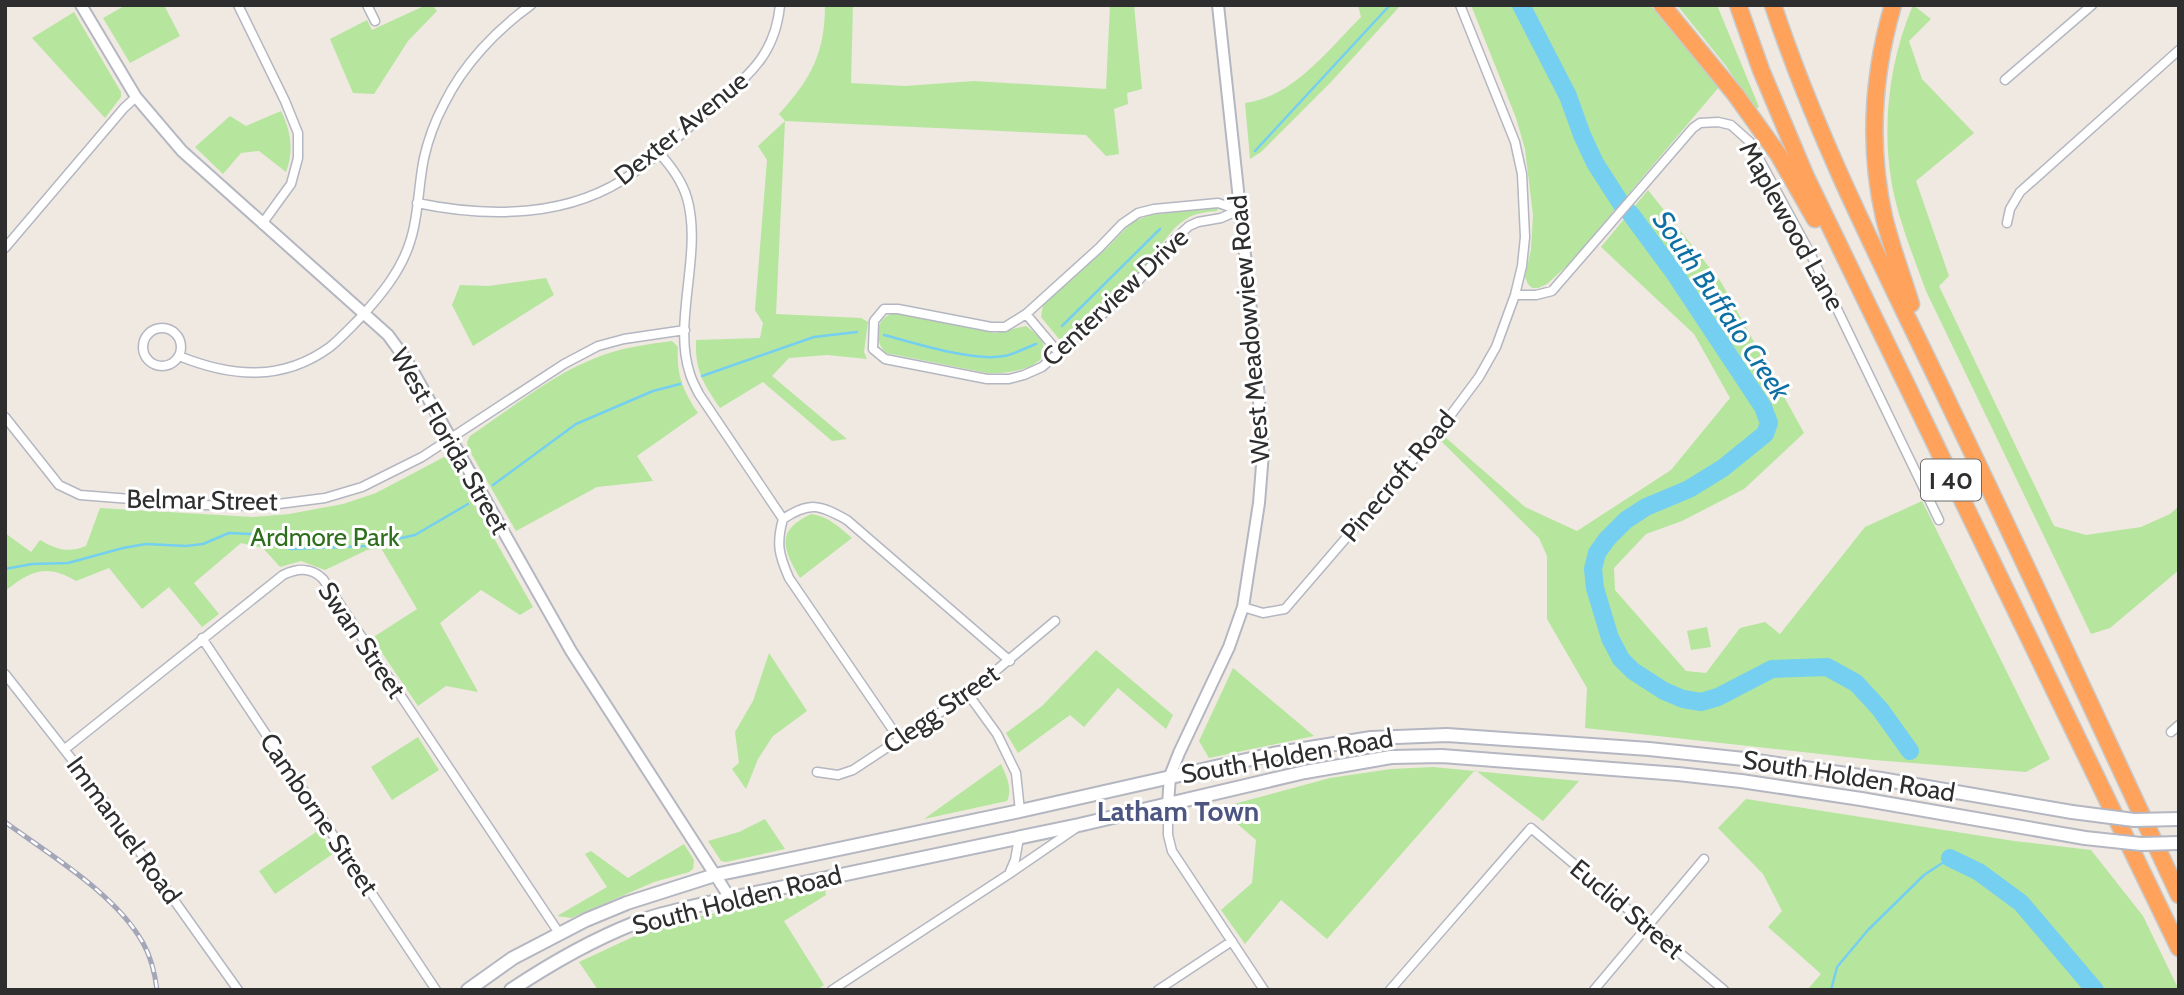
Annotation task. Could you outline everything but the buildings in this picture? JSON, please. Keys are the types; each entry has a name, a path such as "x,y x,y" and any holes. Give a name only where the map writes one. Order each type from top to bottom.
{"highway":[{"path":"1662,5 1735,94 1778,154 1900,370"},
{"name":"I 40","path":"1738,5 1761,70 1805,177 2179,948"},
{"name":"I 40","path":"1773,5 1786,45 1836,168 2179,895"},
{"path":"1893,5 1883,41 1874,113 1879,188 1890,239 1928,360"}],"main road":[{"name":"South Holden Road","path":"468,990 513,958 559,933 627,903 715,875 1020,811 1170,776 1336,743 1394,736 1447,735 1649,748 1881,779 2072,812 2134,820 2179,819"},
{"name":"South Holden Road","path":"511,990 553,963 635,923 730,898 1391,757 1442,756 1678,774 1861,799 2085,838 2141,844 2179,844"}],"street":[{"name":"West Florida Street","path":"81,5 136,97 182,151 388,335 407,361 571,650 730,898"},
{"path":"239,5 298,133 298,158 291,184 262,224"},
{"path":"368,5 375,21"},
{"name":"Dexter Avenue","path":"417,203 465,211 523,212 580,200 609,188 659,153 761,61 773,38 780,5"},
{"name":"West Meadowview Road","path":"1168,805 1170,776 1229,647 1243,607 1259,503 1263,453 1255,348 1218,5"},
{"path":"1460,5 1515,142 1522,174 1525,237 1515,295"},
{"path":"2005,80 2092,5"},
{"path":"179,356 234,373 258,373 287,368 329,347 364,314 382,294 411,241 424,158 444,102 484,46 526,7"},
{"path":"2007,223 2010,209 2020,192 2179,50"},
{"path":"5,248 136,97"},
{"name":"Maplewood Lane","path":"1515,295 1536,295 1552,291 1693,128 1709,121 1731,125 1750,142 1809,249 1939,520"},
{"path":"659,153 673,169 687,195 692,219 685,330 689,373 699,394 783,519"},
{"name":"Centerview Drive","path":"1218,203 1239,210 1221,218 1189,226 1135,285 1033,372 997,380 885,359 873,349 874,321 884,309 1005,327 1026,314 1122,224 1138,213 1218,203"},
{"name":"Pinecroft Road","path":"1243,607 1263,612 1286,609 1444,424 1479,377 1496,346 1515,295"},
{"path":"1026,314 1058,352"},
{"path":"157,328 175,333 181,344 179,356 164,366 153,364 144,354 146,335 157,328"},
{"name":"Belmar Street","path":"5,417 59,485 80,495 206,505 263,506 325,498 362,487 396,472 450,440 552,371 598,346 624,339 685,330"},
{"path":"899,739 789,578 779,554 778,534 783,519 809,506 826,508 847,520 1010,661"},
{"name":"Swan Street","path":"65,749 283,575 302,570 320,575 559,933"},
{"name":"Clegg Street","path":"817,772 838,775 853,770 968,694 1055,621"},
{"name":"Camborne Street","path":"202,638 436,990"},
{"name":"Immanuel Road","path":"5,674 65,749 238,990"},
{"path":"968,694 997,734 1016,773 1020,811"},
{"path":"2171,732 2179,725"},
{"path":"1168,805 1168,835 1172,851 1264,990"},
{"path":"832,990 1079,825"},
{"name":"Euclid Street","path":"1390,990 1531,828 1724,990"},
{"path":"1009,874 1019,838"},
{"path":"1594,990 1703,859"},
{"path":"1158,990 1232,941"}],"green space":[{"path":"126,5 164,5 180,36 130,63 103,18"},
{"path":"426,5 432,5 437,11 408,41 374,94 353,93 330,39 367,20 372,30"},
{"path":"825,5 853,5 851,83 905,86 974,81 1106,89 1110,5 1134,5 1142,89 1127,93 1128,104 1114,109 1119,154 1106,156 1086,135 785,121 779,114 808,77 819,51"},
{"path":"1358,5 1401,5 1331,82 1261,152 1250,159 1245,103 1279,92 1309,70 1361,17"},
{"path":"1471,5 1650,5 1719,87 1571,262 1547,284 1538,288 1532,288 1525,277 1531,249 1533,215 1525,149 1516,118"},
{"path":"1677,5 1717,5 1759,107 1755,109 1726,66"},
{"path":"1913,5 1931,19 1909,41 1922,79 1974,133 1916,181 1949,276 1939,286 2054,526 2086,535 2141,527 2170,514 2179,506 2179,570 2110,628 2091,634 1926,291 1897,207 1888,157 1888,113 1894,68"},
{"path":"74,12 121,92 121,97 105,118 32,38"},
{"path":"281,111 290,141 286,172 259,151 241,153 223,174 195,147 230,116 246,126"},
{"path":"785,121 776,314 861,318 868,322 864,352 867,359 827,355 789,358 772,376 847,439 832,441 763,382 720,408 705,384 697,360 696,340 760,338 763,323 755,310 767,160 758,146"},
{"path":"1648,190 1721,282 1804,433 1744,489 1682,521 1646,534 1614,568 1615,590 1686,671 1706,673 1740,628 1765,622 1780,634 1865,527 1922,501 2050,759 2026,772 1874,760 1585,728 1587,688 1547,619 1547,556 1539,538 1441,441 1445,437 1525,507 1577,531 1671,470 1730,398 1694,334 1601,247"},
{"path":"1218,207 1217,211 1193,215 1179,224 1135,278 1067,338 1059,339 1041,317 1043,305 1132,222 1150,215"},
{"path":"546,278 554,295 473,346 452,305 460,285 488,286"},
{"path":"894,313 995,333 1026,326 1039,338 1044,348 1043,356 1026,368 987,373 886,353 879,342 878,330 883,320"},
{"path":"672,341 678,347 678,366 682,382 698,413 637,456 653,481 597,487 516,531 468,448 470,436 534,391 585,362 620,350"},
{"name":"Ardmore Park","path":"444,457 449,459 533,607 520,615 481,590 440,623 478,692 446,686 418,706 372,638 417,609 381,548 367,550 325,570 301,561 280,567 263,548 241,543 194,583 219,614 202,627 169,587 142,609 109,568 76,581 56,572 39,572 22,578 5,591 5,533 31,552 40,540 68,550 86,546 100,508 253,517 289,514 343,504 376,493"},
{"path":"811,514 828,520 852,538 800,578 789,558 787,534 799,520"},
{"path":"1707,627 1711,647 1691,650 1687,631"},
{"path":"1096,650 1173,715 1166,729 1118,688 1084,727 1070,715 1018,753 1006,733 1042,706"},
{"path":"769,653 807,711 773,736 758,759 746,789 732,769 739,763 735,732 753,701"},
{"path":"1233,668 1314,736 1209,758 1199,741"},
{"path":"418,737 439,770 392,800 371,767"},
{"path":"1001,764 1009,787 1007,801 924,819"},
{"path":"1433,767 1474,771 1327,939 1281,900 1245,944 1221,910 1252,883 1256,840 1219,808 1330,778 1391,769"},
{"path":"1477,771 1579,781 1543,821"},
{"path":"1746,799 2014,841 2091,850 2143,916 2179,990 1807,990 1821,974 1768,927 1782,911 1763,874 1718,828"},
{"path":"765,819 785,849 726,862 721,861 708,841 739,832"},
{"path":"319,830 334,853 275,894 259,871"},
{"path":"684,844 694,860 693,869 689,872 654,882 571,918 557,916 607,887 585,854 591,851 628,878"},
{"path":"825,890 826,895 784,921 824,985 817,990 598,990 579,962 637,935 692,918"}],"waterway":[{"path":"1255,151 1390,5"},
{"name":"South Buffalo Creek","path":"1521,5 1568,96 1595,163 1622,205"},
{"name":"South Buffalo Creek","path":"1630,213 1675,274 1763,407 1769,423 1765,434 1723,468 1689,489 1646,507 1626,520 1607,539 1597,553 1593,569 1595,588 1610,638 1621,659 1633,671 1664,691 1683,699 1701,702 1718,697 1772,669 1827,667 1856,683 1880,709 1910,751"},
{"path":"1062,326 1160,229"},
{"path":"702,376 814,337 857,332"},
{"path":"884,335 944,351 991,357 1004,356 1036,344"},
{"path":"493,485 576,424 653,391 680,384"},
{"path":"5,569 32,564 68,563 146,544 203,544 229,533 251,534 291,549 366,546 415,535 468,504"},
{"path":"1831,990 1837,967 1868,930 1924,875 1950,858"},
{"name":"South Buffalo Creek","path":"1950,858 1979,872 2021,903 2095,990"}],"railway":[{"path":"5,822 81,876 116,908 146,948 157,990"}],"district":[{"name":"Latham Town","path":"1178,811"}]}
